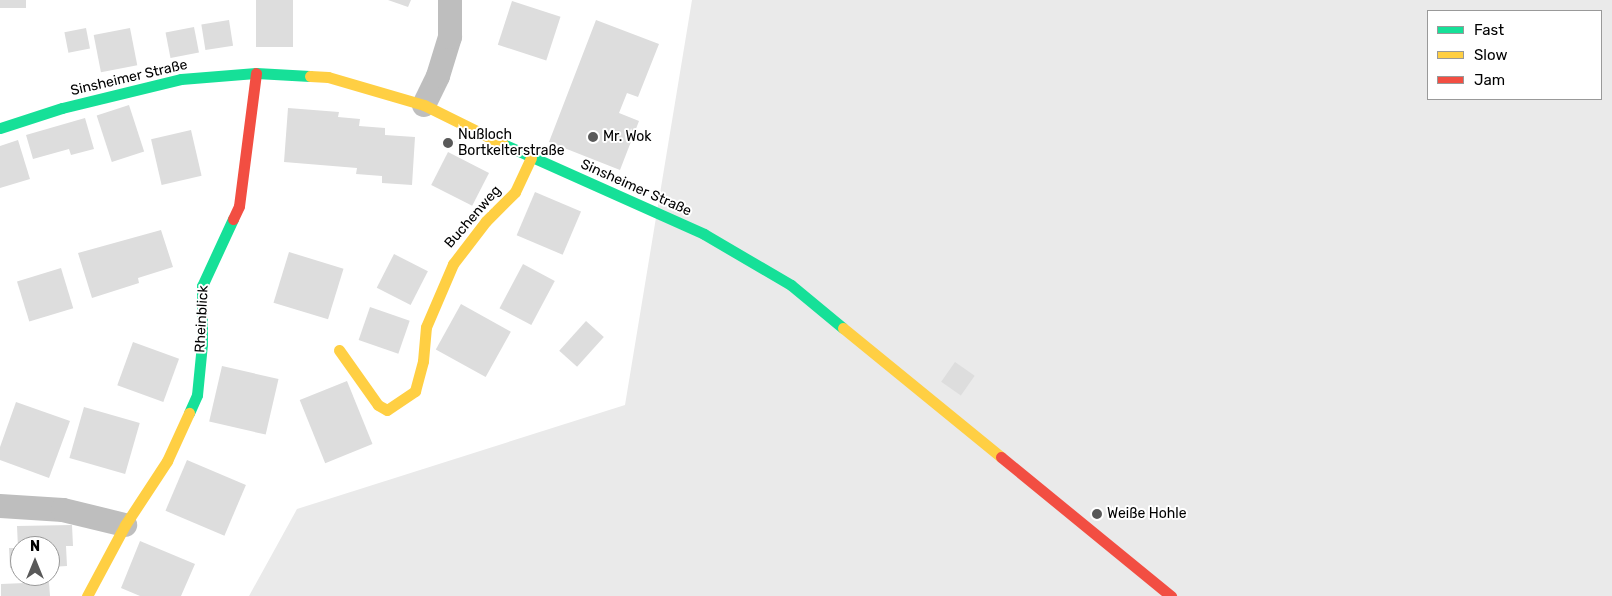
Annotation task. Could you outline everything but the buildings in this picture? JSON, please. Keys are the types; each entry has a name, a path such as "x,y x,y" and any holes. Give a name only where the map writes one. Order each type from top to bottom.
{"street":[{"path":"424,105 438,76 450,37 450,0"},
{"name":"Sinsheimer Straße","path":"0,128 62,108 182,79 256,73 328,77 424,105 531,158 704,234 791,284 1171,596"},
{"name":"Rheinblick","path":"87,596 126,525 167,461 197,395 202,344 202,286 239,206 256,73"},
{"name":"Buchenweg","path":"339,350 378,405 387,410 415,392 423,361 426,327 453,264 486,221 515,192 531,158"},
{"path":"0,506 63,510 126,525"}],"shaded area":[{"path":"692,0 1612,0 1612,596 249,596 297,509 625,405"}],"traffic: fast":[{"path":"0,128 62,108 181,79 256,73 310,76"},
{"path":"503,144 704,234 791,285 843,328"},
{"path":"189,413 197,395 202,344 202,286 233,219"}],"traffic: slow":[{"path":"310,76 328,77 424,105 503,144"},
{"path":"339,350 378,405 387,410 415,391 423,361 426,327 453,264 486,221 515,192 531,158"},
{"path":"843,328 1001,457"},
{"path":"87,596 125,525 167,461 189,413"}],"traffic: jam":[{"path":"233,219 239,206 256,73"},
{"path":"1001,457 1171,596"}],"place":[{"name":"Mr. Wok","path":"593,137"},
{"name":"Nußloch Bortkelterstraße","path":"448,143"},
{"name":"Weiße Hohle","path":"1097,514"}]}
